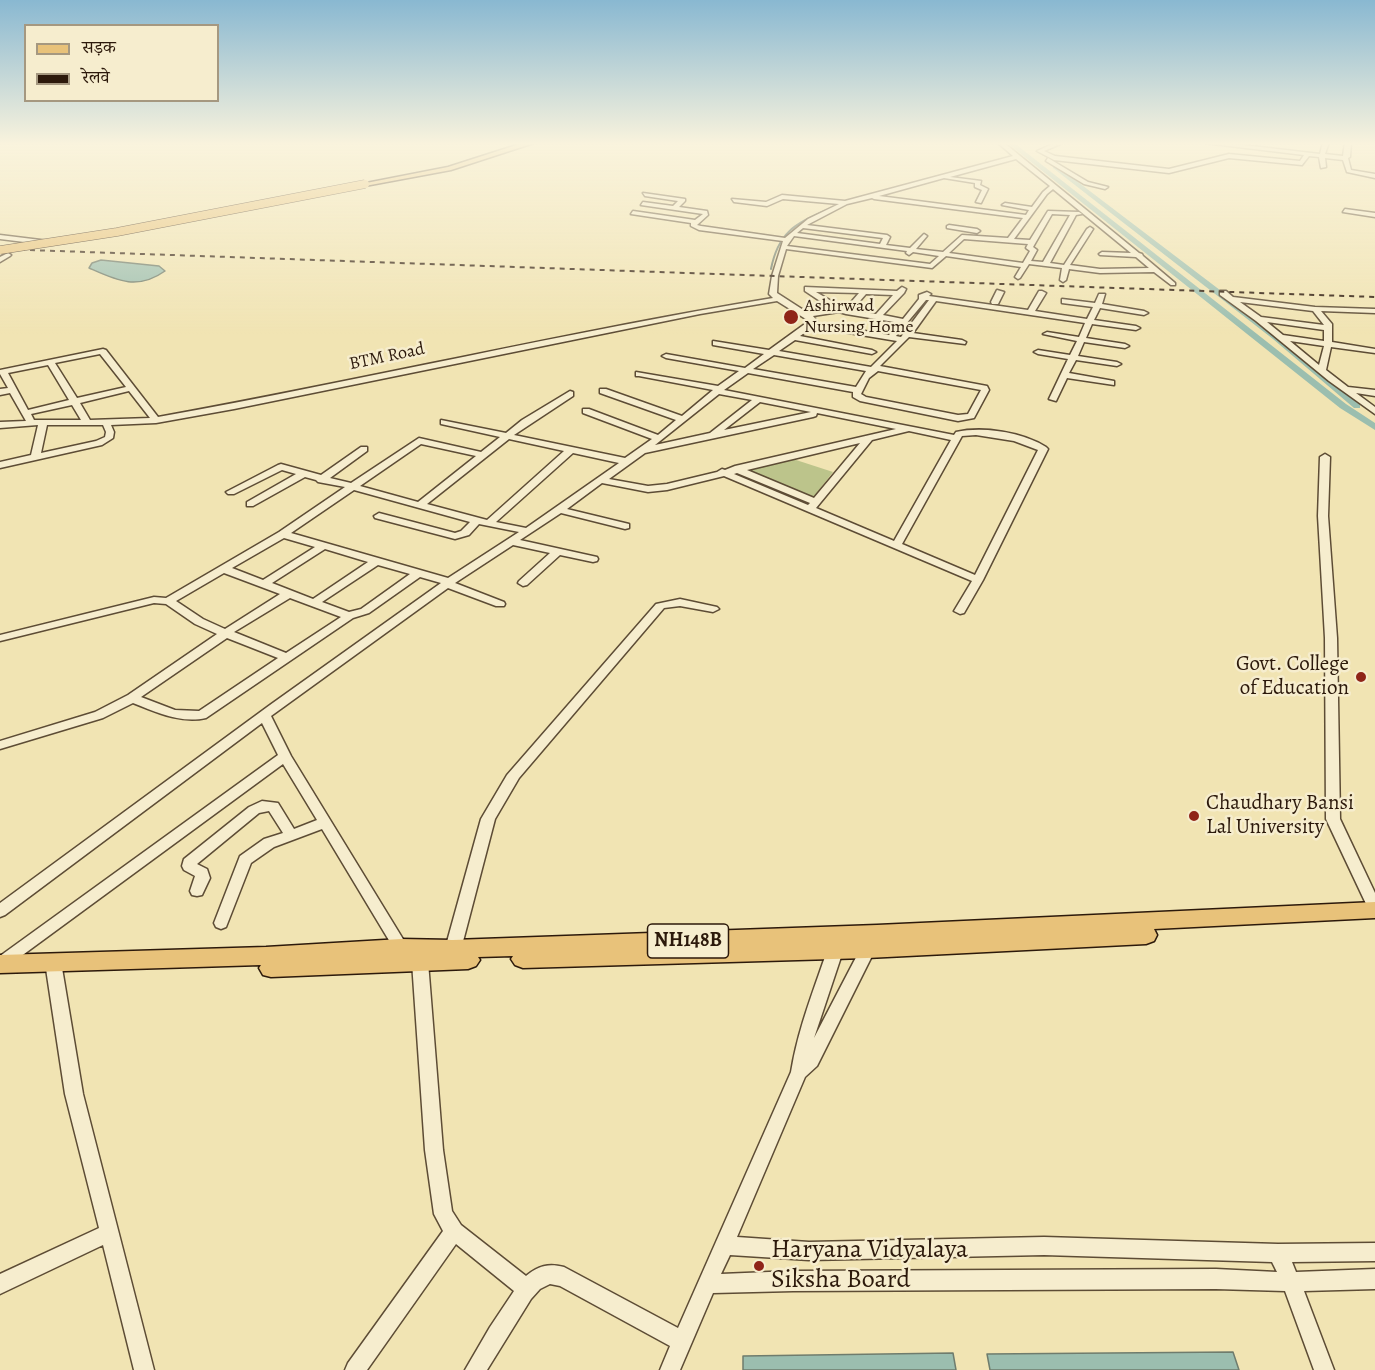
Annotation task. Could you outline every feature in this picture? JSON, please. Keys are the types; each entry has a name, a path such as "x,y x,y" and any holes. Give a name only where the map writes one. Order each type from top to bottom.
{"highway":[{"name":"NH148B","path":"872,942 1375,909"},
{"name":"NH148B","path":"0,976 54,968 401,948 838,943 1375,922"},
{"name":"NH148B","path":"0,964 54,968 420,962 838,943"}],"main road":[{"path":"0,250 117,232 252,206"}],"street":[{"path":"0,237 56,243 97,238 264,206"},
{"path":"633,213 695,222 706,213 658,206"},
{"path":"839,206 802,226 783,241 773,294 809,320 891,338 962,342"},
{"path":"943,206 1028,217"},
{"path":"1009,206 1034,209"},
{"path":"949,227 963,233 994,239 1012,237 1036,206"},
{"path":"1078,206 1173,284"},
{"path":"1345,211 1375,214"},
{"path":"1018,277 1034,250 1029,248 1050,212 1089,215"},
{"path":"1045,265 1074,213"},
{"path":"695,222 693,225 699,228 902,262 935,265 963,233"},
{"path":"802,226 887,237 883,245"},
{"path":"1066,226 1108,231"},
{"path":"1063,280 1066,267 1090,229"},
{"path":"963,233 1012,237 1032,242"},
{"path":"793,234 946,253 985,253 1025,264 1124,272 1157,270"},
{"path":"902,262 924,236"},
{"path":"985,253 994,239"},
{"path":"1102,254 1140,255"},
{"path":"0,260 8,255"},
{"path":"878,317 901,291 808,289 842,311 878,317 904,321"},
{"path":"0,910 448,583 513,542 628,462 719,390 793,337 809,320 842,311 865,291"},
{"path":"995,302 1000,292"},
{"path":"891,338 922,297 934,293 995,302 1090,322 1136,328"},
{"path":"1031,311 1042,293"},
{"path":"1053,399 1102,296"},
{"path":"1375,311 1315,309 1226,296 1259,319 1375,411"},
{"path":"922,297 1031,311"},
{"name":"BTM Road","path":"0,425 31,422 106,423 156,420 590,333 778,299"},
{"path":"716,343 875,369 985,390 971,416 963,419 863,399 856,395 866,377 875,369 905,337 934,299"},
{"path":"1065,301 1144,313"},
{"path":"1315,309 1328,324 1328,344 1322,371"},
{"path":"1259,319 1328,328"},
{"path":"1047,334 1125,346"},
{"path":"793,337 872,352"},
{"path":"1281,337 1375,351"},
{"path":"31,422 3,372 96,351 103,352 156,420"},
{"path":"1038,352 1117,364"},
{"path":"666,356 857,390"},
{"path":"50,361 87,422"},
{"path":"639,374 757,400 956,438"},
{"path":"1064,375 1111,383"},
{"path":"26,413 131,388"},
{"path":"1345,389 1375,393"},
{"path":"0,392 12,390"},
{"path":"603,391 683,419"},
{"path":"418,506 507,436 570,394"},
{"path":"710,436 757,400"},
{"path":"586,411 659,438"},
{"path":"643,450 820,412"},
{"path":"35,458 43,422"},
{"path":"444,422 628,462"},
{"path":"0,465 99,443 108,438 110,432 106,423"},
{"path":"601,480 648,489 667,487 907,429"},
{"path":"897,545 956,438 962,432 970,431 1029,442 1043,449 978,580 960,611"},
{"path":"812,506 868,439"},
{"path":"168,601 283,534 419,441 482,455"},
{"path":"321,480 364,449"},
{"path":"379,516 455,536 465,533 483,523 572,449"},
{"path":"1325,457 1323,516 1331,638 1333,819 1375,909"},
{"path":"231,492 277,468 285,468 321,480 483,523 528,531"},
{"path":"735,469 897,545 978,580"},
{"path":"722,472 812,506"},
{"path":"250,504 303,474"},
{"path":"559,510 625,526"},
{"path":"283,534 418,573 500,604"},
{"path":"513,542 593,559"},
{"path":"264,584 323,546"},
{"path":"523,583 557,552"},
{"path":"314,603 376,561"},
{"path":"224,569 349,616"},
{"path":"132,698 177,715 189,717 202,715 349,616 365,611 418,573"},
{"path":"0,745 99,715 132,698 226,632 288,594"},
{"path":"0,638 154,600 168,601 204,624 288,658"},
{"path":"453,949 488,819 514,776 660,606 670,602 684,602 713,609"},
{"path":"265,716 285,756 401,948"},
{"path":"0,964 285,756"},
{"path":"197,891 203,878 202,873 189,866 189,863 254,810 262,806 273,806 291,835"},
{"path":"221,923 245,860 269,843 326,822"},
{"path":"799,1072 811,1061 872,942"},
{"path":"670,1370 799,1072 802,1051 812,1016 838,943"},
{"path":"420,962 434,1150 443,1214 454,1232 527,1289"},
{"path":"54,968 74,1094 144,1370"},
{"path":"0,1284 110,1232"},
{"path":"355,1370 454,1232"},
{"path":"724,1245 809,1251 1044,1246 1278,1253 1375,1252"},
{"path":"1278,1253 1324,1370"},
{"path":"475,1370 527,1289 542,1276 553,1274 564,1277 683,1342"},
{"path":"708,1284 793,1281 1194,1279 1291,1282 1375,1279"}],"green space":[{"path":"793,459 833,472 813,498 746,471"}],"shaded area":[{"path":"101,260 159,266 165,271 145,281 127,282 89,268 92,263"},
{"path":"1233,1352 1239,1370 990,1370 987,1354"},
{"path":"953,1353 956,1370 743,1370 743,1356"}],"waterway":[{"path":"1090,206 1343,406 1375,427"},
{"path":"1106,206 1276,337 1357,406"},
{"path":"771,269 783,238 797,225 827,210"}],"railway":[{"path":"0,249 1375,297"}],"place":[{"name":"Ashirwad Nursing Home","path":"791,317"},
{"name":"Govt. College of Education","path":"1361,677"},
{"name":"Chaudhary Bansi Lal University","path":"1194,816"},
{"name":"Haryana Vidyalaya Siksha Board","path":"759,1266"}]}
